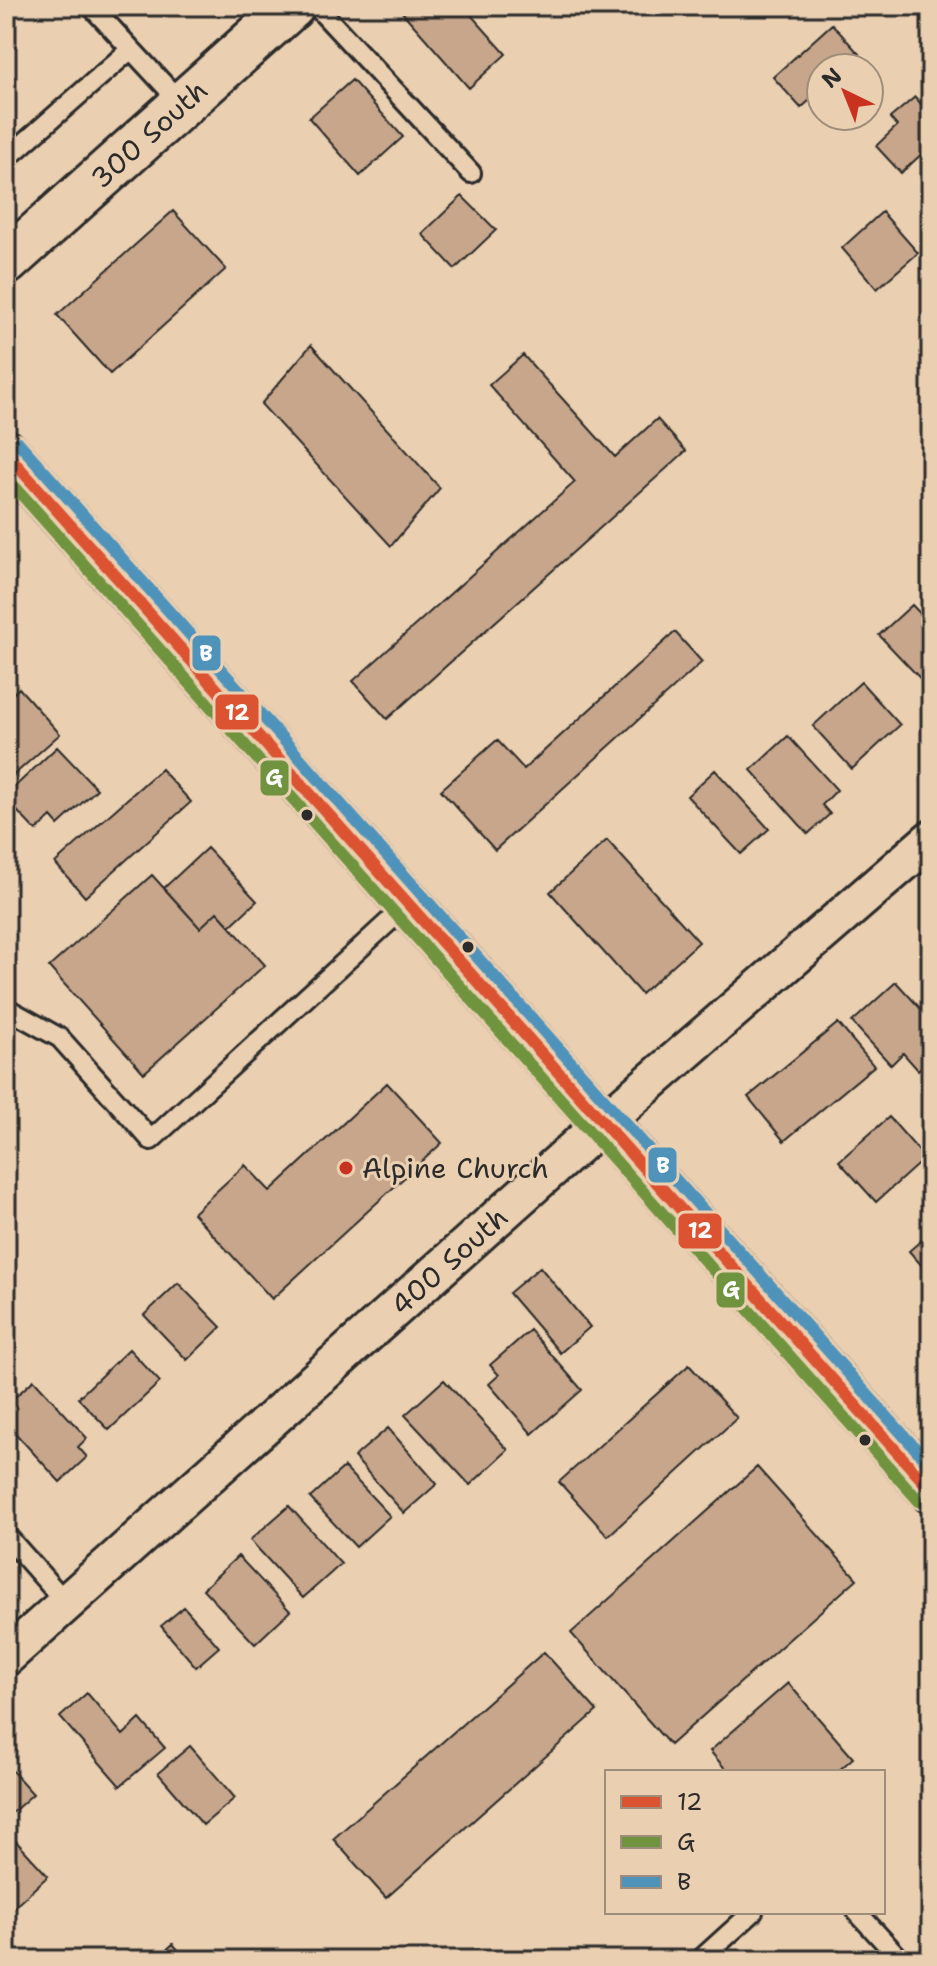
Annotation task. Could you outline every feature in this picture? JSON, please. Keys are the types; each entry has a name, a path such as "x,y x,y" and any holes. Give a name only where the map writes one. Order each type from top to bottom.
{"highway":[{"path":"6,453 931,1490"}],"street":[{"name":"300 South","path":"6,262 292,6"},
{"name":"400 South","path":"6,1657 603,1123 931,839"}],"lane":[{"path":"91,6 182,104"},
{"path":"316,6 471,173"},
{"path":"6,159 131,49"},
{"path":"6,1008 60,1038 151,1140 408,904"},
{"path":"6,1535 66,1603"},
{"path":"700,1960 751,1914"},
{"path":"859,1914 901,1960"}],"building":[{"path":"408,6 463,6 506,54 469,88 402,12"},
{"path":"832,24 857,52 805,52 805,104 801,108 773,77"},
{"path":"352,80 403,137 360,176 309,118"},
{"path":"915,97 931,115 931,157 925,151 901,173 876,146 897,126 890,118"},
{"path":"462,196 496,230 455,269 422,234"},
{"path":"173,211 226,269 110,374 57,315"},
{"path":"882,212 918,253 877,289 842,248"},
{"path":"311,345 440,488 391,546 261,404"},
{"path":"523,355 615,457 657,419 686,451 387,719 353,681 575,482 489,385"},
{"path":"912,605 931,625 931,690 879,635"},
{"path":"675,632 702,662 495,850 441,790 497,740 524,769"},
{"path":"861,682 900,725 852,769 813,726"},
{"path":"19,688 60,734 6,782 6,700"},
{"path":"788,736 837,790 822,805 830,814 808,834 751,770"},
{"path":"57,747 97,789 58,825 51,817 36,831 6,799 6,795"},
{"path":"161,769 191,802 85,897 55,863"},
{"path":"715,770 769,829 741,854 687,796"},
{"path":"607,840 699,942 641,994 550,892"},
{"path":"207,848 257,901 230,926 217,912 200,928 164,888"},
{"path":"152,875 200,928 217,912 265,965 144,1073 49,967"},
{"path":"896,982 931,1020 931,1058 918,1070 903,1053 891,1065 852,1022"},
{"path":"838,1023 874,1066 784,1141 748,1097"},
{"path":"387,1083 442,1143 272,1299 193,1213 245,1165 270,1191"},
{"path":"889,1117 925,1158 876,1202 839,1161"},
{"path":"931,1232 931,1276 909,1251"},
{"path":"540,1267 590,1327 560,1353 509,1293"},
{"path":"178,1283 221,1327 187,1360 144,1315"},
{"path":"530,1330 582,1390 532,1434 489,1384 499,1375 490,1365"},
{"path":"129,1349 160,1382 109,1430 78,1398"},
{"path":"689,1365 737,1418 608,1536 559,1482"},
{"path":"34,1380 87,1438 78,1447 87,1457 60,1482 6,1423 6,1405"},
{"path":"444,1380 508,1450 470,1485 405,1415"},
{"path":"388,1428 437,1484 404,1513 354,1457"},
{"path":"344,1467 390,1516 356,1547 310,1498"},
{"path":"757,1467 857,1579 670,1745 571,1633"},
{"path":"289,1506 341,1564 303,1598 250,1540"},
{"path":"238,1556 290,1611 255,1644 203,1589"},
{"path":"184,1607 219,1647 196,1667 161,1626"},
{"path":"544,1652 597,1711 386,1898 333,1839"},
{"path":"788,1683 853,1758 839,1770 726,1770 710,1751"},
{"path":"87,1693 123,1735 140,1719 165,1748 120,1786 60,1717"},
{"path":"190,1746 235,1798 203,1825 158,1773"},
{"path":"6,1764 33,1794 6,1818"},
{"path":"13,1838 48,1876 10,1911 6,1907 6,1844"},
{"path":"173,1944 187,1960 155,1960"}],"transit line":[{"name":"B","path":"18,442 931,1466"},
{"name":"12","path":"6,453 931,1490"},
{"name":"G","path":"6,477 919,1501"}],"place":[{"name":"Alpine Church","path":"346,1168"}]}
